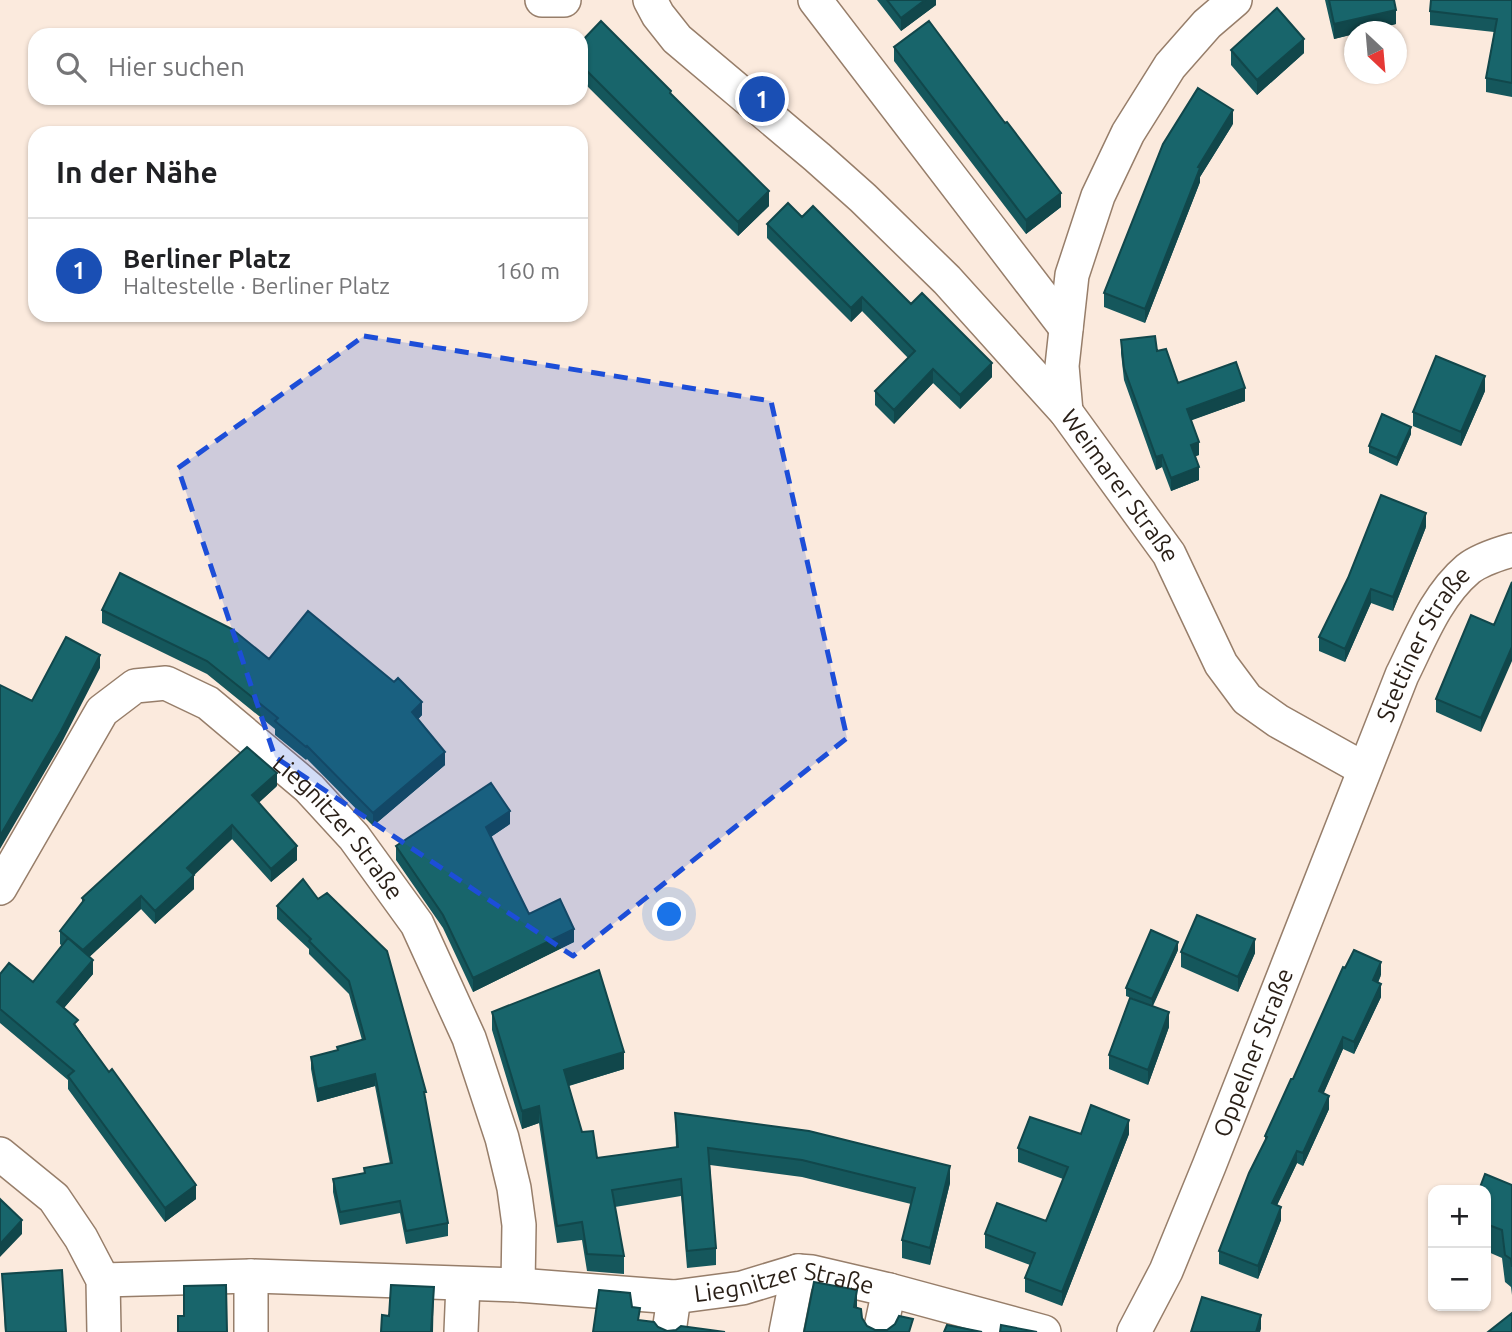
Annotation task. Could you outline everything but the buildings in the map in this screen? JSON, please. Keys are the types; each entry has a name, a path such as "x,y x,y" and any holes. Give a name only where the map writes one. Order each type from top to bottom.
{"street":[{"path":"542,0 565,0"},
{"path":"650,0 657,15 677,38 827,165 947,280 1066,412"},
{"path":"815,0 1066,328"},
{"name":"Weimarer Straße","path":"1235,0 1207,24 1170,66 1128,133 1098,195 1072,275 1062,366 1066,412 1169,554 1222,664 1247,699 1278,721 1364,769"},
{"name":"Stettiner Straße","path":"1364,769 1402,674 1428,622 1447,592 1469,568 1499,553 1512,550"},
{"name":"Liegnitzer Straße","path":"0,888 102,711 135,686 166,683 208,703 309,789 354,837 417,924 468,1038 502,1138 519,1224 518,1285"},
{"name":"Oppelner Straße","path":"1134,1332 1166,1271 1209,1166 1364,769"},
{"path":"0,1154 54,1198 81,1238 103,1280 104,1332"},
{"path":"786,1332 798,1271"},
{"name":"Liegnitzer Straße","path":"103,1280 251,1276 518,1285 674,1297 741,1288 798,1271 889,1290 989,1325 1044,1332"},
{"path":"251,1276 251,1332"},
{"path":"461,1332 463,1284"},
{"path":"880,1332 889,1290"},
{"path":"669,1332 674,1297"}],"highlighted area":[{"path":"364,336 771,401 847,738 573,956 275,757 178,468"}],"place":[{"name":"Berliner Platz","path":"762,99"}]}
